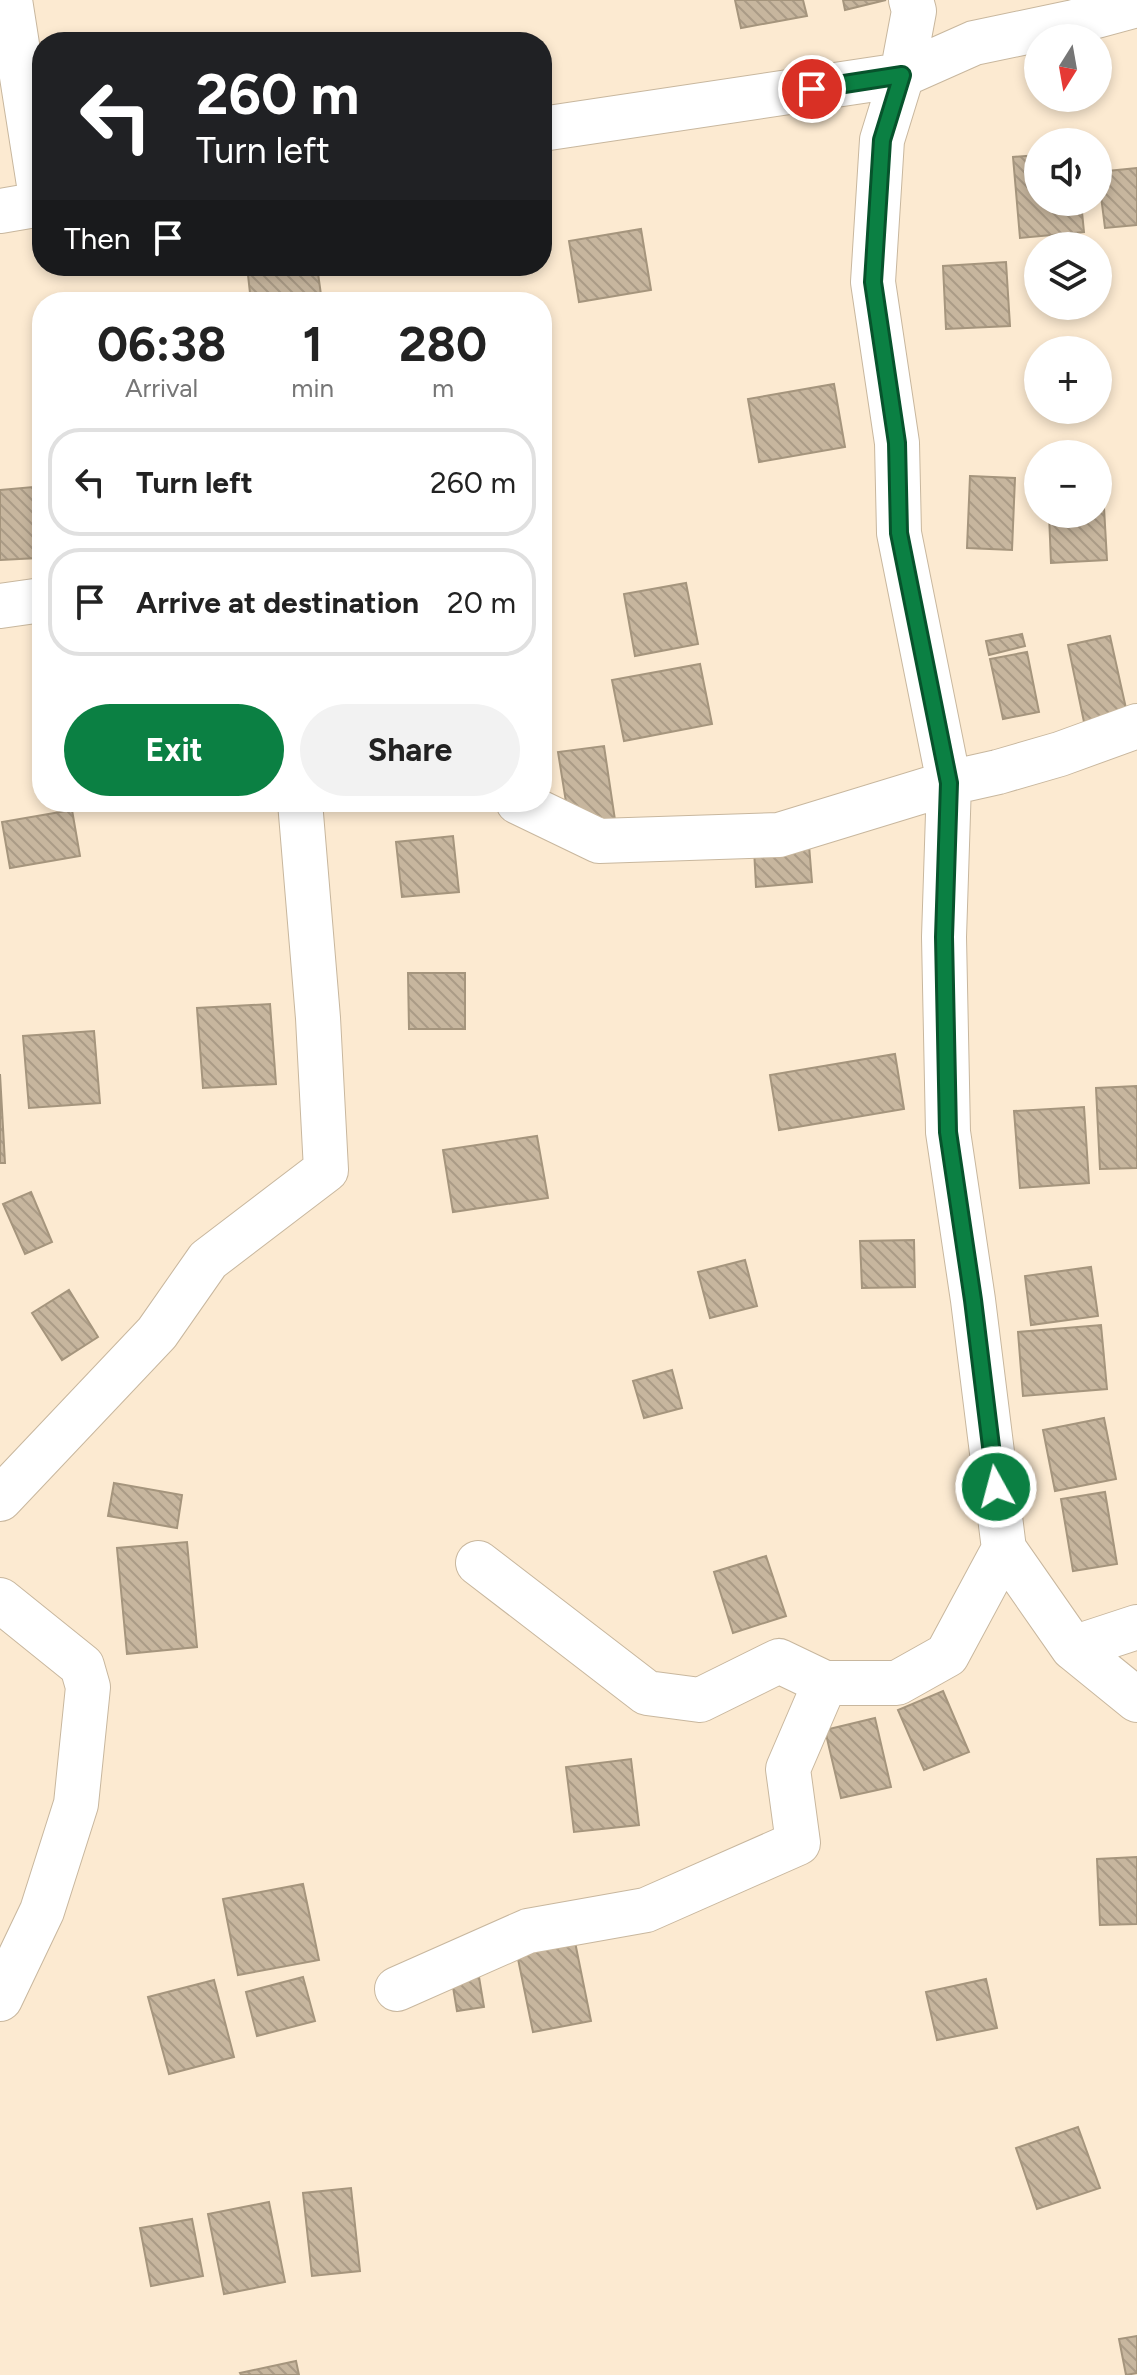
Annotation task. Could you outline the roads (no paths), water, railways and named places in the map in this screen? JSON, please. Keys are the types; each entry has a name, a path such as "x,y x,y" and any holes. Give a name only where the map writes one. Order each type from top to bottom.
{"street":[{"path":"10,0 32,140"},
{"path":"911,0 914,11 902,75 882,140 873,282 897,443 899,533 949,783 944,937 948,1132 973,1300 1004,1549 1073,1648 1137,1700"},
{"path":"552,128 902,75 974,43 1137,5"},
{"path":"0,211 32,206"},
{"path":"0,606 32,601"},
{"path":"539,812 599,841 779,835 949,783 1048,758 1137,726"},
{"path":"0,1499 157,1333 208,1260 326,1170 318,1018 301,812"},
{"path":"478,1563 647,1693 700,1700 779,1661 825,1683 897,1683 947,1655 1004,1549"},
{"path":"0,1600 82,1666 88,1687 76,1804 42,1911 0,1999"},
{"path":"1073,1648 1137,1627"},
{"path":"397,1989 528,1931 646,1910 798,1843 788,1769 825,1683"}]}
